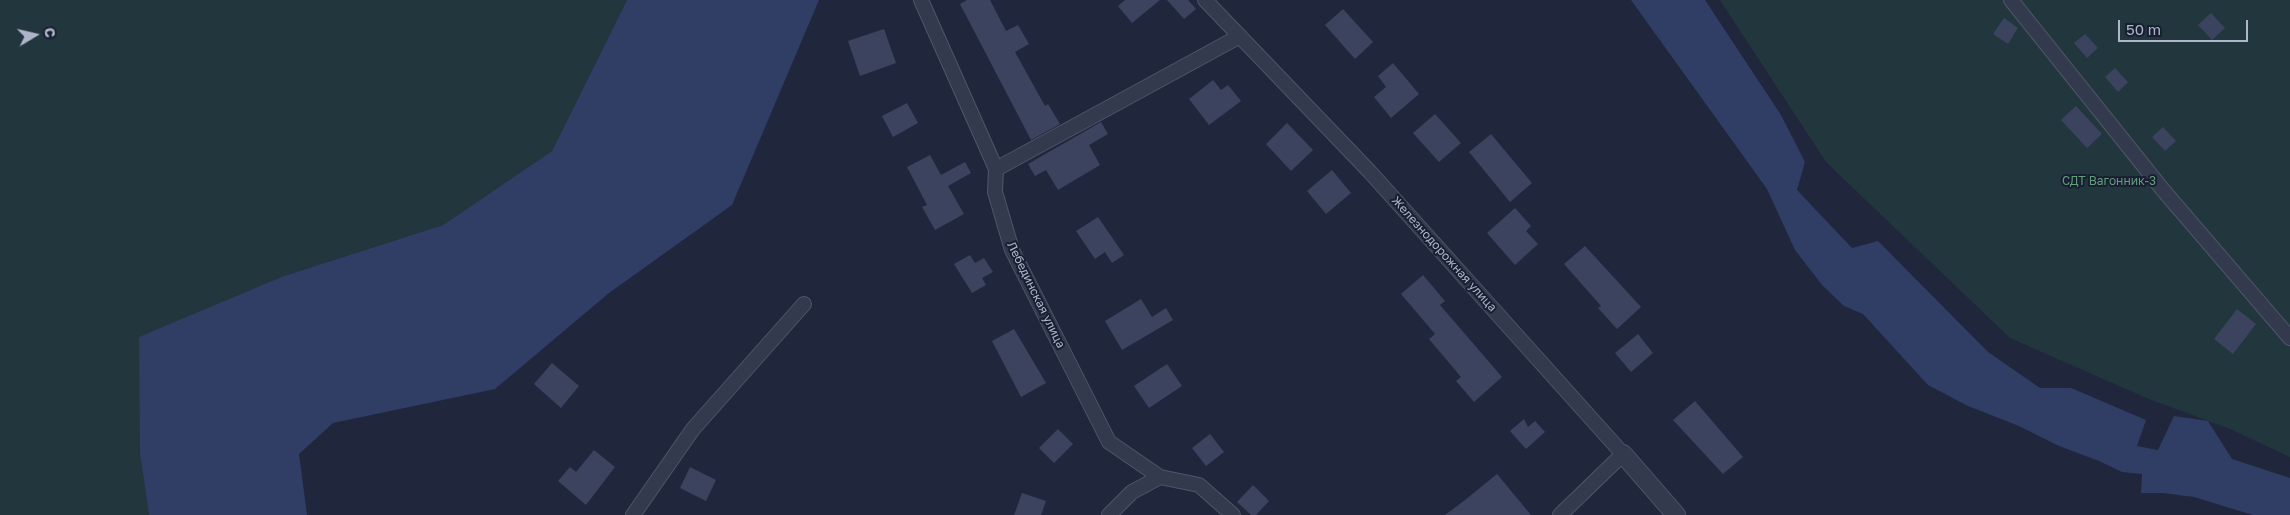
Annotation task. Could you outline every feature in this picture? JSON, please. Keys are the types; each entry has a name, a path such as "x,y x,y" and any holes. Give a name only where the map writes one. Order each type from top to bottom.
{"street":[{"name":"Лебединская улица","path":"921,0 996,169 995,192 1012,250 1109,442 1160,477"},
{"name":"Железнодорожная улица","path":"1205,0 1370,172 1676,515"},
{"path":"2011,0 2163,190 2290,338"},
{"path":"996,169 1240,36"},
{"path":"633,515 693,429 804,304"},
{"path":"1560,515 1623,454"},
{"path":"1109,515 1132,492 1160,477 1199,485 1233,515"}],"green space":[{"path":"0,0 627,0 552,151 443,225 284,276 140,454 149,515 0,515"},
{"name":"СДТ Вагонник-3","path":"1720,0 2290,0 2290,457 2230,429 2149,399 2010,338 1826,162"}],"water":[{"path":"627,0 819,0 732,205 609,293 495,389 333,423 299,454 307,515 149,515 140,454 139,337 284,276 443,225 552,151"},
{"path":"1631,0 1705,0 1781,115 1805,162 1797,190 1852,248 1878,241 1988,352 2040,388 2071,388 2146,420 2137,446 2158,450 2174,416 2208,421 2232,459 2290,478 2290,515 2253,515 2194,497 2163,493 2141,493 2142,474 2122,472 2059,446 2019,426 1968,406 1928,385 1863,314 1844,306 1822,285 1795,250 1767,189"}],"building":[{"path":"967,0 990,0 1006,31 1018,25 1029,44 1015,52 1045,106 1048,104 1060,124 1031,140 960,4"},
{"path":"1125,0 1160,0 1132,23 1118,6"},
{"path":"1167,0 1188,0 1196,9 1184,19"},
{"path":"1343,9 1373,42 1355,59 1325,25"},
{"path":"2211,13 2225,28 2212,40 2198,25"},
{"path":"2004,18 2018,28 2008,44 1993,34"},
{"path":"884,29 896,63 860,76 848,41"},
{"path":"2085,34 2098,48 2087,58 2074,43"},
{"path":"1393,63 1419,94 1391,118 1374,97 1386,87 1378,76"},
{"path":"2115,68 2128,82 2118,92 2105,77"},
{"path":"1213,80 1221,90 1228,85 1241,101 1209,125 1189,99"},
{"path":"907,103 918,123 893,137 882,116"},
{"path":"2076,106 2102,134 2087,148 2061,120"},
{"path":"1435,114 1461,143 1439,162 1413,133"},
{"path":"1101,122 1108,134 1089,145 1100,165 1058,190 1046,170 1035,176 1028,164"},
{"path":"1287,123 1313,150 1291,171 1266,144"},
{"path":"2163,127 2176,141 2165,151 2152,137"},
{"path":"1491,134 1532,183 1510,202 1469,152"},
{"path":"930,155 941,175 965,162 971,173 948,186 964,214 935,230 922,207 927,205 907,167"},
{"path":"1332,170 1351,193 1326,214 1307,191"},
{"path":"1515,208 1531,226 1526,231 1538,244 1515,265 1487,233"},
{"path":"1098,217 1124,255 1112,263 1105,252 1095,259 1076,231"},
{"path":"1585,246 1641,307 1617,329 1598,308 1601,306 1564,264"},
{"path":"970,255 975,263 984,258 993,272 982,278 986,285 972,293 954,264"},
{"path":"1423,275 1445,301 1440,305 1502,377 1474,402 1456,381 1461,377 1429,339 1435,334 1401,294"},
{"path":"1141,299 1152,317 1166,308 1173,320 1122,350 1105,321"},
{"path":"2237,309 2256,324 2233,354 2214,339"},
{"path":"1014,329 1046,383 1021,397 992,341"},
{"path":"1638,334 1653,353 1631,372 1615,353"},
{"path":"552,363 579,386 561,408 534,384"},
{"path":"1167,364 1182,386 1149,408 1134,386"},
{"path":"1695,401 1743,457 1723,474 1673,420"},
{"path":"1524,419 1528,427 1535,421 1545,432 1526,449 1510,431"},
{"path":"1058,429 1073,444 1054,463 1039,448"},
{"path":"1210,434 1224,452 1206,466 1192,448"},
{"path":"594,450 615,467 586,505 558,481 570,467 576,472"},
{"path":"690,467 716,480 706,501 680,488"},
{"path":"1497,474 1531,515 1445,515 1465,500"},
{"path":"1253,485 1269,501 1256,515 1251,515 1237,502"},
{"path":"1022,493 1046,501 1041,515 1014,515"}]}
